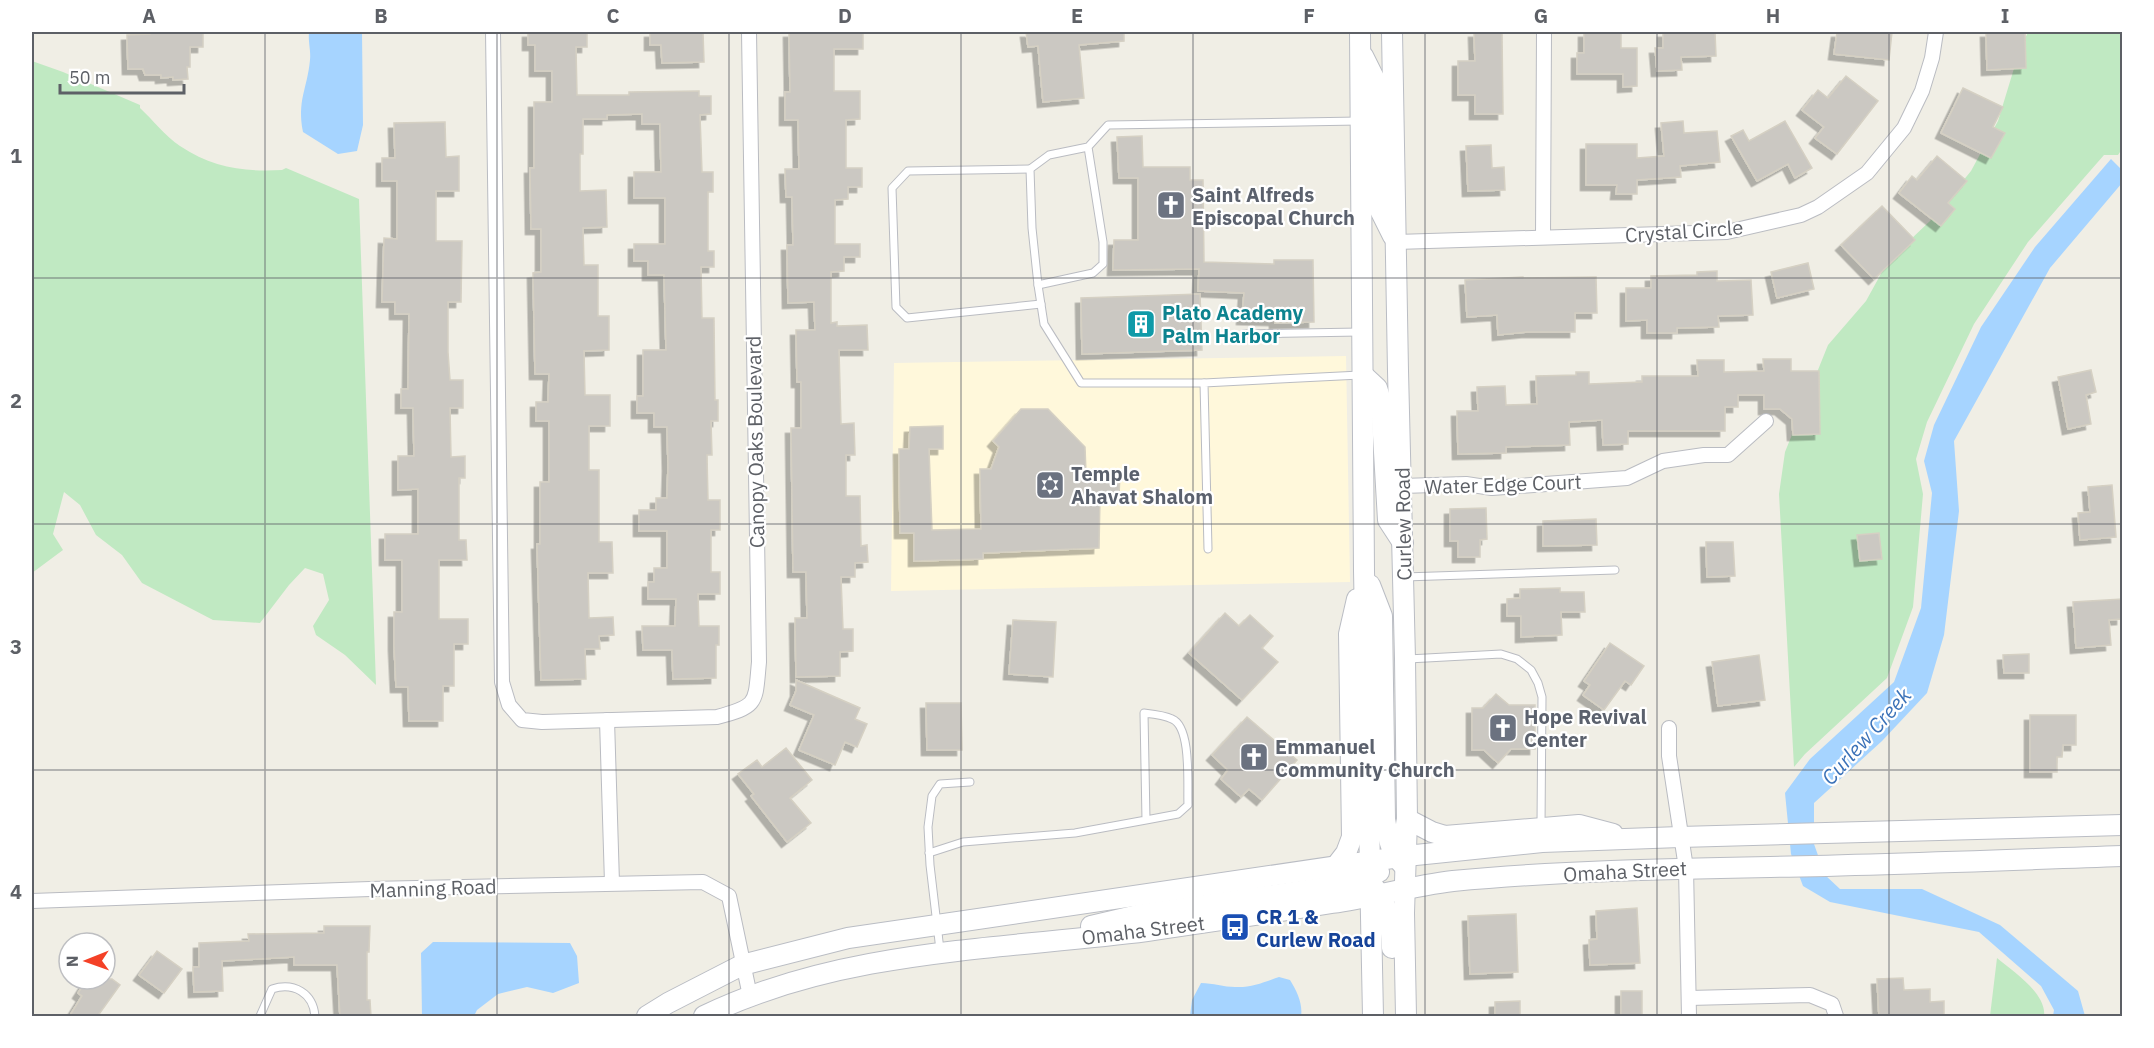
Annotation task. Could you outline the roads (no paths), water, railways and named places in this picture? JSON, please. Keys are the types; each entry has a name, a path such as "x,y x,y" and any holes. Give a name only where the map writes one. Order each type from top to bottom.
{"main road":[{"name":"Curlew Road","path":"1373,1017 1371,921 1388,879 1407,819 1406,659 1392,32"},
{"name":"Curlew Road","path":"1360,41 1364,571 1388,879 1406,1017"},
{"path":"1360,41 1375,80 1380,210 1396,242"},
{"path":"1363,375 1377,388 1381,401 1388,520 1403,543"},
{"path":"1336,866 1346,853 1352,837 1349,634 1364,571"},
{"path":"1407,819 1445,836 1579,825 1632,839"},
{"name":"Omaha Street","path":"704,1017 750,996 828,972 940,953 1145,931 1388,879 1542,842 2122,825"},
{"name":"Omaha Street","path":"648,1017 668,1003 742,965 848,938 1336,866 1388,879 1450,882 1686,868 1897,864 2122,856"},
{"path":"1388,879 1393,1017"}],"street":[{"name":"Canopy Oaks Boulevard","path":"493,32 502,682 509,705 522,720 542,722 717,717 744,710 755,696 759,662 749,32"},
{"path":"1543,237 1544,32"},
{"name":"Crystal Circle","path":"1396,242 1727,232 1801,215 1818,207 1867,173 1904,128 1922,91 1932,58 1935,32"},
{"name":"Water Edge Court","path":"1402,486 1466,484 1492,488 1627,478 1663,461 1704,455 1728,455 1766,422"},
{"path":"607,720 612,883"},
{"path":"1669,728 1669,756 1686,868 1689,1017"},
{"name":"Manning Road","path":"32,901 703,882 729,896 750,996"},
{"path":"1689,998 1810,995 1832,1004 1836,1017"}],"lane":[{"path":"1041,304 907,318 896,306 892,188 908,171 1030,169 1049,155 1088,147 1108,125 1361,121"},
{"path":"1038,285 1093,273 1103,264 1103,242 1088,147"},
{"path":"1030,169 1032,228 1044,324 1081,383 1204,383 1363,375"},
{"path":"1244,334 1363,332"},
{"path":"1204,383 1208,549"},
{"path":"1404,577 1615,570"},
{"path":"1406,659 1501,654 1517,660 1531,670 1542,697 1541,828"},
{"path":"929,853 963,842 1075,833 1146,820 1178,814 1188,805 1185,735 1180,724 1173,719 1144,713 1146,820"},
{"path":"940,953 929,853 928,827 932,796 940,784 970,782"},
{"path":"260,1017 272,989 280,986 297,988 307,995 315,1017"}],"water":[{"path":"309,32 362,32 363,125 357,151 338,154 303,132 301,111 309,70"},
{"name":"Curlew Creek","path":"2111,159 2122,170 2122,183 2050,268 1954,441 1959,511 1944,635 1927,693 1882,741 1814,803 1814,844 1825,875 1840,889 1922,889 2000,925 2078,991 2085,1016 2053,1016 2054,1010 2041,986 1979,932 1830,902 1803,886 1791,854 1785,793 1810,759 1894,682 1921,608 1932,493 1924,461 1934,425 1981,327 2035,247"},
{"path":"433,942 570,943 577,956 579,983 553,993 527,987 498,994 477,1010 474,1016 422,1016 421,953"},
{"path":"1279,977 1290,980 1293,984 1300,1002 1301,1016 1190,1016 1192,1000 1201,983 1247,987"}],"place":[{"name":"Saint Alfreds Episcopal Church","path":"1171,205"},
{"name":"Plato Academy Palm Harbor","path":"1141,324"},
{"name":"Temple Ahavat Shalom","path":"1050,485"},
{"name":"Hope Revival Center","path":"1503,728"},
{"name":"Emmanuel Community Church","path":"1254,757"},
{"name":"CR 1 & Curlew Road","path":"1235,927"}]}
